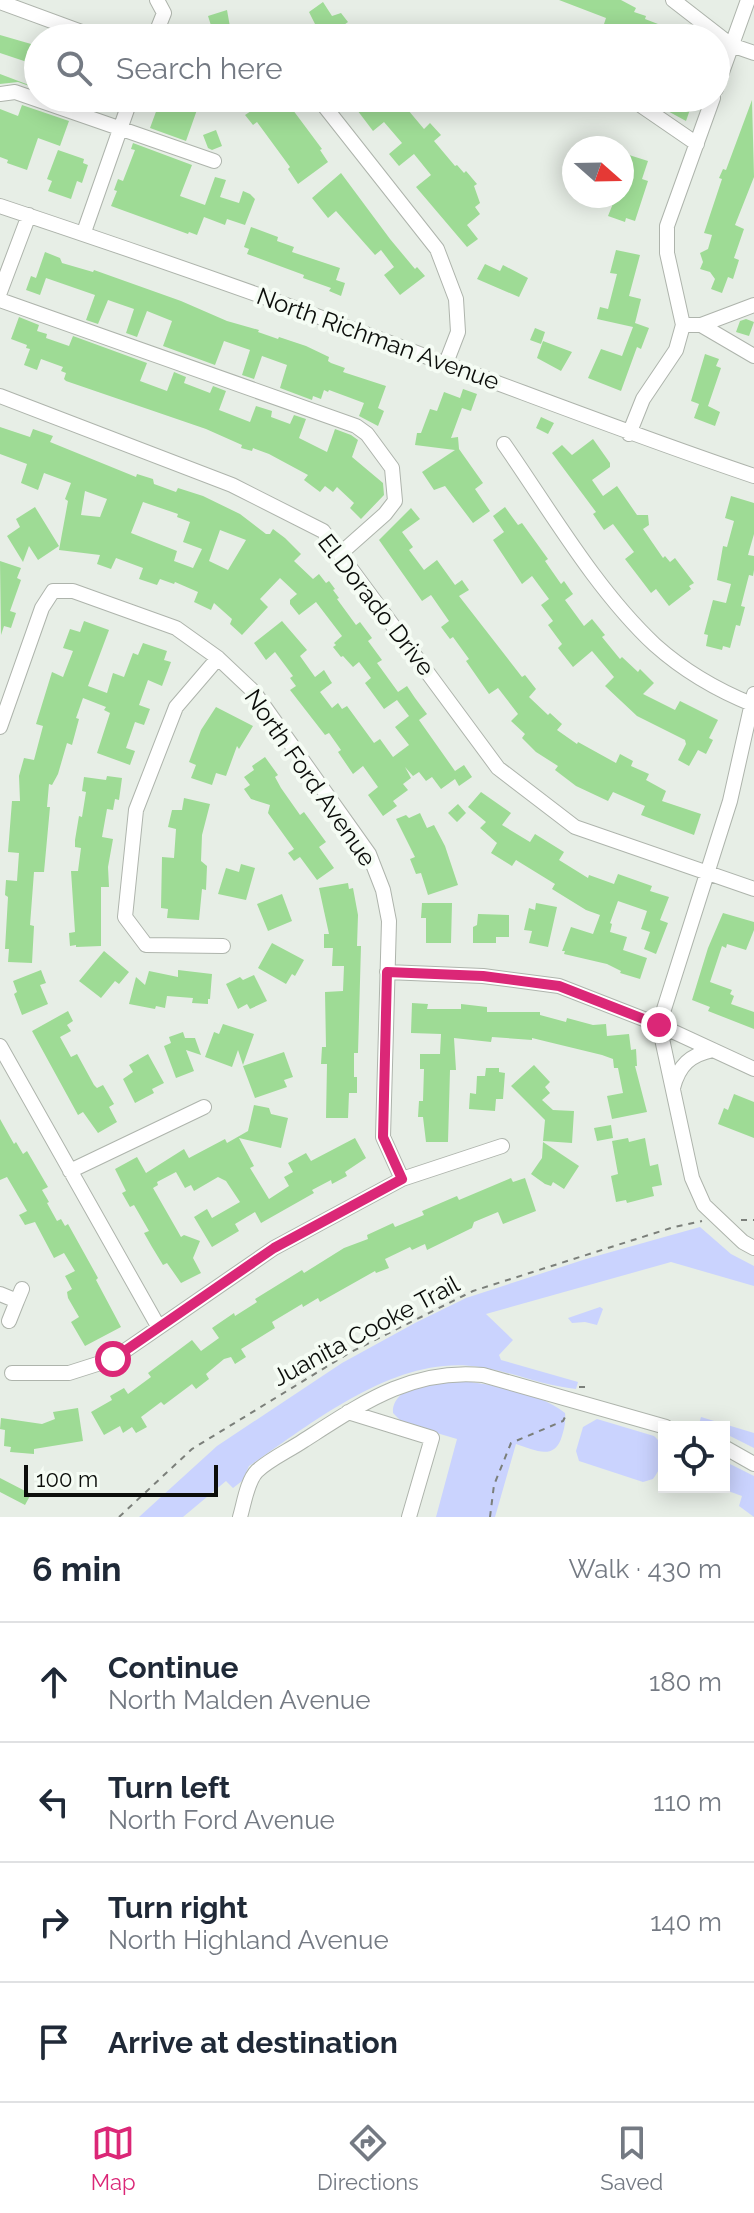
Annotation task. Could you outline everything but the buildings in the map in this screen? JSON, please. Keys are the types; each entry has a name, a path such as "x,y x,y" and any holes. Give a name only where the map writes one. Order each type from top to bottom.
{"street":[{"path":"673,0 704,24"},
{"path":"730,48 748,0"},
{"path":"0,2 60,24"},
{"path":"731,45 754,53"},
{"path":"0,94 15,92 24,95"},
{"path":"73,112 214,161"},
{"path":"84,232 125,112"},
{"path":"329,112 437,249 456,299 458,332 446,363"},
{"path":"650,112 697,144"},
{"path":"629,434 643,399 676,350 683,325 667,253 667,226 708,112"},
{"name":"North Richman Avenue","path":"0,206 84,232 446,363 629,434 754,476"},
{"path":"0,292 29,215"},
{"path":"0,300 356,426 367,434 392,468 395,501 385,514 341,553"},
{"path":"683,325 701,325 754,305"},
{"path":"701,325 754,356"},
{"name":"El Dorado Drive","path":"0,396 232,485 323,531 498,768 575,827 754,889"},
{"path":"504,444 604,588 655,645 702,680 753,701 730,801 659,1025 692,1178 704,1205 743,1242 754,1248"},
{"name":"North Ford Avenue","path":"0,727 42,608 53,591 73,591 176,628 218,658 254,692 369,854 383,890 389,921 383,1137 402,1179"},
{"path":"218,658 176,707 136,810 125,917 146,945 223,946"},
{"path":"387,972 483,976 559,986 659,1025 754,1069"},
{"path":"0,1046 158,1326"},
{"path":"673,1089 684,1063 698,1053 713,1050"},
{"path":"70,1171 204,1107"},
{"path":"12,1373 69,1373 113,1359 274,1248 402,1179 502,1146"},
{"path":"0,1294 19,1295 9,1321"},
{"path":"240,1517 254,1473 348,1412 395,1387 433,1375 483,1375 658,1425"},
{"path":"348,1412 432,1438 409,1517"},
{"path":"730,1450 754,1464"}],"path":[{"name":"Juanita Cooke Trail","path":"119,1517 192,1449 349,1353 473,1291 674,1227 718,1220 754,1220"},
{"path":"490,1517 494,1485 511,1443 563,1421 579,1386 586,1387"}],"shaded area":[{"path":"700,1227 731,1254 754,1266 754,1286 671,1262 486,1314 513,1340 499,1355 501,1360 578,1382 576,1389 480,1367 449,1365 418,1370 358,1395 329,1412 249,1466 242,1481 233,1488 226,1481 183,1517 139,1517 217,1446 342,1363 415,1323 466,1298 586,1259"},
{"path":"600,1307 603,1309 597,1325 572,1323 568,1318"},
{"path":"465,1381 531,1395 565,1413 561,1439 553,1450 542,1452 516,1444 495,1517 436,1517 457,1439 403,1423 393,1413 395,1403 410,1390"},
{"path":"597,1419 654,1436 658,1440 658,1470 653,1479 643,1482 579,1461 576,1451 583,1427"},
{"path":"730,1426 754,1433 754,1448 730,1436"},
{"path":"730,1464 754,1476 754,1517 739,1506 742,1496 730,1492"}],"route":[{"path":"113,1359 274,1248 402,1179 383,1137 387,972 483,976 559,986 659,1025"}]}
